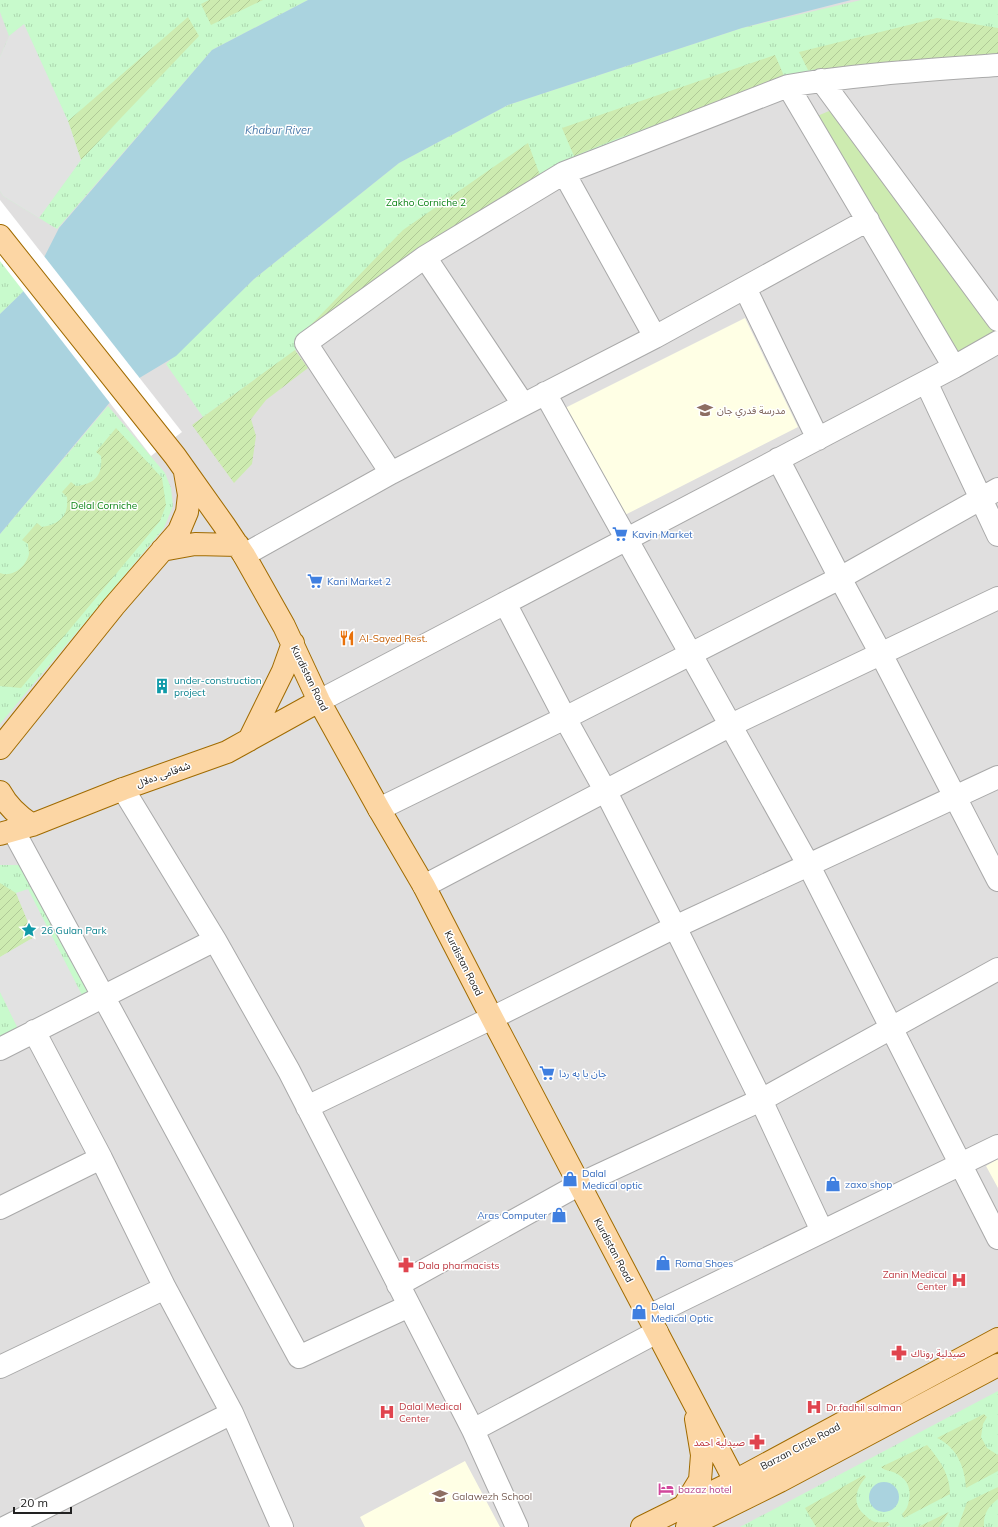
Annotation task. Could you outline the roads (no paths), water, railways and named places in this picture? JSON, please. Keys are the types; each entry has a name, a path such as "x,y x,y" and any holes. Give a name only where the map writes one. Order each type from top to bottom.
{"main road":[{"name":"Kurdistan Road","path":"0,236 180,463 241,550 293,643 319,701 424,886 735,1481"},
{"path":"0,748 114,606 179,531 187,512 189,495 180,463"},
{"path":"162,550 195,544 241,550"},
{"path":"249,740 283,671 293,643"},
{"name":"شەقامی دەلال","path":"15,830 227,752 319,701"},
{"path":"0,792 7,804 18,816 15,830"},
{"name":"Barzan Circle Road","path":"686,1517 735,1481 998,1339"},
{"name":"Barzan Circle Road","path":"642,1527 686,1517 780,1481 998,1365"},
{"path":"686,1517 700,1480 702,1455 693,1400"}],"street":[{"path":"391,473 306,343 425,257 564,173 788,86 821,80 910,71 998,65"},
{"path":"821,80 998,320"},
{"path":"788,86 954,367"},
{"path":"564,173 655,337"},
{"path":"241,550 655,337 868,220"},
{"path":"425,257 523,404"},
{"path":"745,288 818,439"},
{"path":"319,701 926,382 998,342"},
{"path":"926,382 989,494 998,535"},
{"path":"545,393 809,866 998,1238"},
{"path":"778,459 998,880"},
{"path":"379,809 566,718 840,578 989,494"},
{"path":"424,886 606,792 731,725 998,598"},
{"path":"505,603 676,927 761,1100 822,1231"},
{"path":"308,1107 676,927 809,866 998,776"},
{"path":"123,789 215,940 289,1071 474,1430 517,1527"},
{"path":"15,830 104,998 299,1357 409,1306"},
{"path":"0,1049 104,998 215,940"},
{"path":"398,1285 580,1184 761,1100 998,969"},
{"path":"34,1031 101,1158 165,1288 232,1413 282,1527"},
{"path":"474,1430 653,1324 822,1231 998,1146"},
{"path":"0,1208 101,1158"},
{"path":"0,1367 165,1288"},
{"path":"18,1524 232,1413"}],"water":[{"name":"Khabur River","path":"308,0 851,0 742,28 508,105 399,163 254,279 176,356 121,389 0,534 0,314 30,285 59,228 212,50"},
{"path":"884,1482 895,1486 899,1497 895,1508 884,1512 873,1508 869,1497 873,1486"}],"place":[{"name":"مدرسة قدري جان","path":"705,410"},
{"name":"Kavin Market","path":"620,534"},
{"name":"Kani Market 2","path":"315,581"},
{"name":"Al-Sayed Rest.","path":"347,638"},
{"name":"under-construction project","path":"162,686"},
{"name":"26 Gulan Park","path":"29,930"},
{"name":"جان يا په ردا","path":"547,1073"},
{"name":"Dalal Medical optic","path":"570,1179"},
{"name":"zaxo shop","path":"833,1184"},
{"name":"Aras Computer","path":"559,1215"},
{"name":"Roma Shoes","path":"663,1263"},
{"name":"Dala pharmacists","path":"406,1265"},
{"name":"Zanin Medical Center","path":"959,1280"},
{"name":"Delal Medical Optic","path":"639,1312"},
{"name":"صيدلية روناك","path":"899,1353"},
{"name":"Dr.fadhil salman","path":"814,1407"},
{"name":"Dalal Medical Center","path":"387,1412"},
{"name":"صيدلية احمد","path":"757,1442"},
{"name":"bazaz hotel","path":"666,1489"},
{"name":"Galawezh School","path":"440,1496"}],"park label":[{"name":"Zakho Corniche 2","path":"426,202"},
{"name":"Delal Corniche","path":"104,505"}]}
